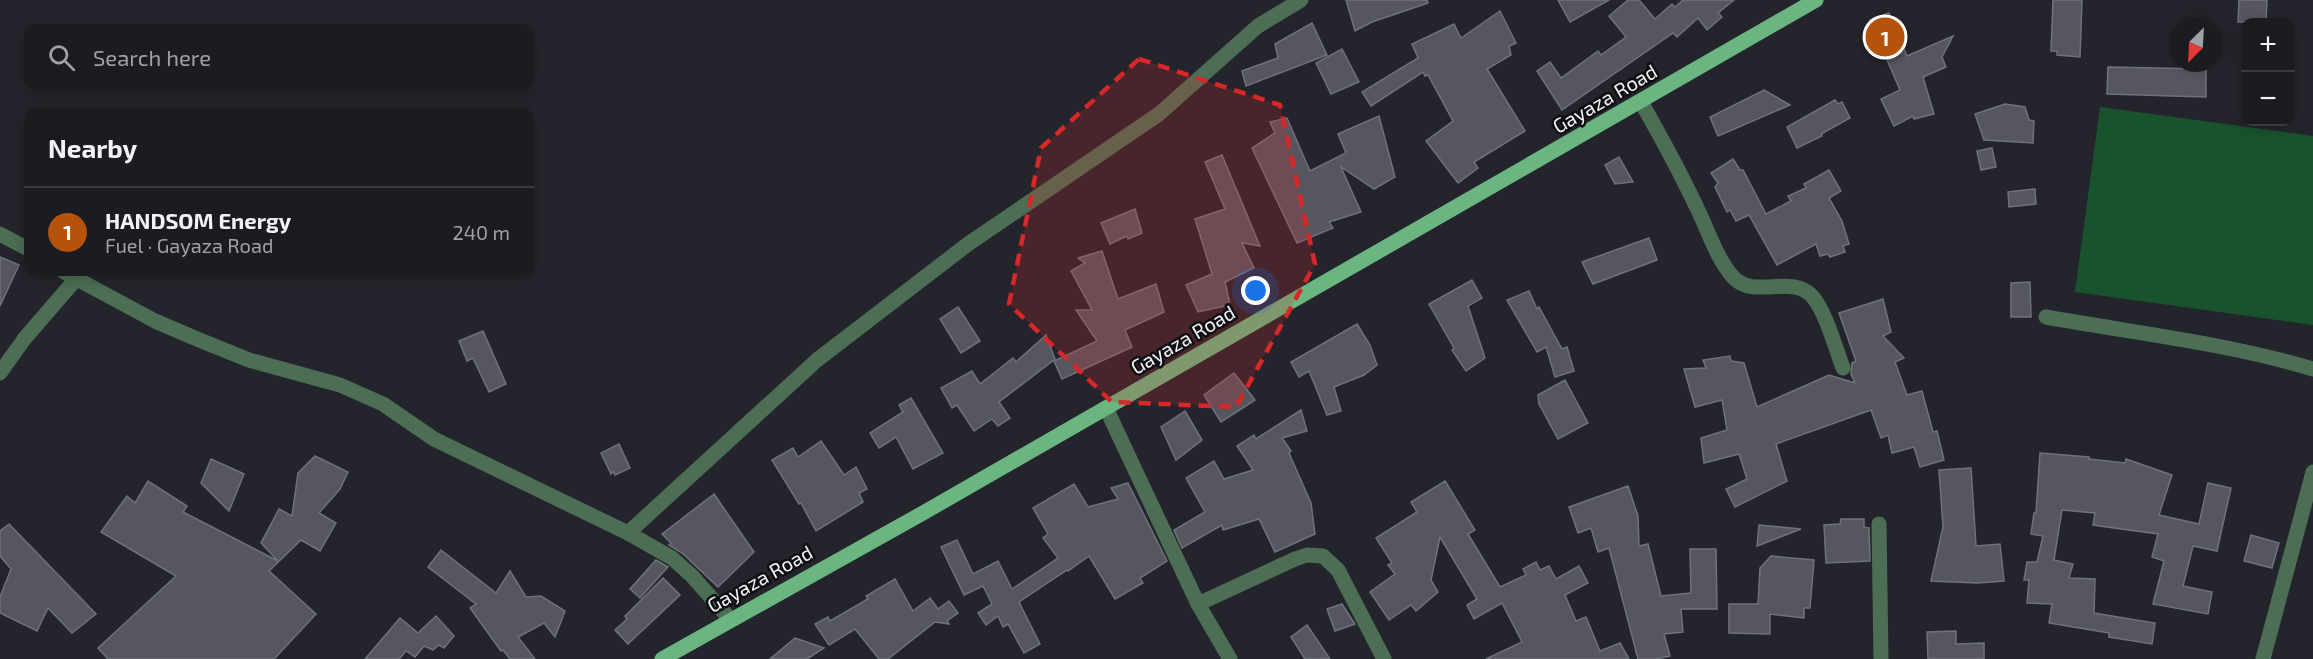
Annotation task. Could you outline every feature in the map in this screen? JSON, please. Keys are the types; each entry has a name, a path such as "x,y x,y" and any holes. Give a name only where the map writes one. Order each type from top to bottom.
{"main road":[{"name":"Gayaza Road","path":"662,659 923,513 1816,0"}],"street":[{"path":"628,533 817,360 968,244 1160,114 1258,26 1301,0"},
{"path":"1641,102 1677,167 1724,263 1734,278 1740,283 1752,286 1788,285 1810,294 1821,311 1843,368"},
{"path":"0,234 24,247"},
{"path":"0,372 69,276"},
{"path":"72,276 155,321 197,339 249,360 340,385 383,404 434,439 628,533 672,558 692,576 730,620"},
{"path":"2046,317 2216,347 2313,369"},
{"path":"1106,408 1198,604 1230,659"},
{"path":"2263,659 2313,472"},
{"path":"1879,524 1881,659"},
{"path":"1198,604 1295,559 1307,555 1323,555 1338,570 1384,659"}],"highlighted area":[{"path":"1139,59 1280,105 1315,264 1236,407 1112,402 1009,304 1041,148"}],"green space":[{"path":"2100,107 2313,136 2313,325 2075,292"}],"building":[{"path":"1346,0 1427,0 1428,3 1372,22 1355,31"},
{"path":"1558,0 1609,0 1570,22"},
{"path":"1628,0 1639,0 1655,19 1672,4 1675,7 1683,0 1734,0 1718,13 1722,17 1707,30 1698,18 1677,37 1673,33 1562,110 1537,71 1550,62 1561,78 1598,51 1601,55 1626,37 1609,16"},
{"path":"2053,0 2082,0 2080,57 2057,55 2057,51 2051,51"},
{"path":"2239,0 2267,0 2266,18 2241,18 2241,22 2238,22"},
{"path":"1500,11 1516,43 1509,46 1511,55 1487,69 1525,131 1474,162 1478,168 1458,183 1426,141 1453,121 1428,75 1425,76 1423,72 1371,106 1362,92 1418,58 1412,44 1454,24 1461,38"},
{"path":"1889,13 1907,56 1953,36 1942,57 1946,67 1923,77 1934,114 1914,119 1913,116 1894,126 1881,99 1900,90 1870,20"},
{"path":"1312,23 1327,55 1246,86 1242,71 1278,58 1275,44"},
{"path":"1342,49 1359,82 1331,94 1316,63"},
{"path":"2108,67 2169,68 2169,72 2206,72 2206,97 2107,94"},
{"path":"1764,90 1790,105 1718,136 1710,117"},
{"path":"1835,100 1838,104 1842,102 1850,118 1821,134 1822,136 1797,148 1787,127"},
{"path":"2005,104 2025,107 2029,120 2034,121 2033,143 1984,140 1975,114"},
{"path":"1379,116 1395,177 1374,189 1341,167 1361,212 1329,222 1333,228 1297,243 1252,148 1275,133 1270,122 1287,118 1310,171 1346,153 1338,134"},
{"path":"1992,148 1996,167 1981,170 1977,151"},
{"path":"1222,155 1260,246 1242,243 1254,268 1225,282 1230,305 1198,312 1186,285 1212,274 1195,219 1225,209 1205,162"},
{"path":"1619,157 1633,182 1615,184 1605,165"},
{"path":"1733,159 1740,170 1743,170 1766,214 1791,201 1788,196 1806,188 1804,184 1829,170 1841,191 1829,198 1842,221 1849,244 1843,246 1845,252 1830,257 1828,254 1820,256 1816,244 1777,265 1749,215 1736,221 1730,210 1727,212 1715,187 1718,183 1711,173"},
{"path":"2035,189 2036,204 2009,207 2008,192"},
{"path":"1135,209 1142,233 1128,239 1127,236 1110,244 1101,223"},
{"path":"1649,238 1657,260 1593,284 1582,262"},
{"path":"1102,251 1118,299 1156,284 1164,312 1125,330 1132,347 1062,379 1054,361 1097,341 1076,310 1092,310 1071,271 1085,263 1078,258"},
{"path":"0,257 19,265 0,306"},
{"path":"1472,280 1482,298 1468,306 1485,358 1466,371 1452,350 1454,348 1429,304"},
{"path":"2030,282 2031,317 2011,317 2011,283"},
{"path":"1529,291 1537,309 1539,307 1562,349 1567,347 1574,371 1555,377 1546,347 1537,352 1507,300"},
{"path":"1883,299 1891,332 1883,336 1904,358 1895,362 1907,395 1922,391 1933,432 1937,431 1944,460 1920,467 1914,447 1892,453 1888,435 1881,438 1871,410 1776,444 1787,481 1735,507 1726,489 1747,479 1739,454 1704,463 1701,438 1727,430 1722,400 1695,407 1684,369 1706,368 1703,360 1730,356 1731,361 1744,363 1757,407 1829,375 1855,383 1851,374 1852,363 1856,361 1839,313"},
{"path":"958,307 980,341 961,353 940,319"},
{"path":"1357,324 1370,345 1377,365 1364,375 1334,387 1341,411 1327,415 1309,371 1299,377 1291,362"},
{"path":"483,331 506,384 489,392 473,358 467,361 459,341"},
{"path":"1046,335 1055,359 999,402 1010,418 998,426 992,419 974,431 957,405 952,408 941,388 972,371 980,384 1013,358 1016,362"},
{"path":"1234,373 1255,400 1221,422 1204,395"},
{"path":"1565,380 1588,423 1558,439 1539,404 1538,395"},
{"path":"911,398 943,453 913,469 896,437 879,448 870,433 903,412 899,405"},
{"path":"1301,410 1307,431 1282,438 1291,451 1289,453 1311,503 1315,534 1275,552 1259,519 1223,530 1222,525 1182,548 1174,530 1205,512 1186,478 1214,461 1224,479 1253,470 1237,446 1254,435 1256,439"},
{"path":"1185,411 1202,440 1176,460 1161,427"},
{"path":"821,441 844,475 856,467 867,489 859,493 863,502 816,531 801,503 799,504 772,460 793,448 798,457"},
{"path":"619,444 630,468 615,475 613,471 611,474 601,453"},
{"path":"2040,453 2125,463 2126,459 2172,475 2159,515 2199,524 2208,483 2231,488 2217,551 2193,546 2183,586 2212,592 2208,614 2153,604 2164,561 2152,557 2158,534 2093,525 2095,513 2062,510 2054,560 2073,564 2069,578 2095,579 2094,613 2155,623 2152,644 2109,637 2109,633 2049,623 2052,604 2027,603 2029,580 2024,580 2027,562 2037,562 2043,536 2031,534 2034,513 2036,513"},
{"path":"315,456 348,472 340,489 319,513 336,523 320,551 301,540 269,571 316,614 274,659 108,659 98,648 176,576 101,532 127,496 135,503 148,481 187,506 183,512 278,561 261,543 279,509 292,516 298,473"},
{"path":"211,459 244,474 229,511 201,483"},
{"path":"1971,468 1976,546 2000,544 2004,581 1978,583 1931,581 1943,527 1939,470"},
{"path":"1445,481 1475,530 1468,534 1500,587 1526,575 1523,569 1536,562 1540,570 1549,566 1556,579 1579,566 1588,583 1565,595 1576,621 1586,617 1600,651 1620,643 1629,659 1486,659 1522,642 1502,603 1474,619 1467,605 1477,599 1440,537 1431,580 1438,592 1416,611 1411,605 1389,620 1370,592 1395,574 1388,565 1392,563 1376,538 1417,512 1411,502"},
{"path":"1128,483 1167,561 1140,578 1143,583 1115,599 1089,556 1067,570 1019,602 1040,644 1024,653 1008,624 1003,627 998,616 986,625 978,613 992,604 983,586 964,595 941,547 957,540 973,574 998,561 1012,589 1058,558 1043,538 1048,534 1033,508 1074,484 1088,507 1118,499 1111,488"},
{"path":"1628,486 1638,516 1639,546 1648,544 1661,596 1691,593 1690,549 1716,549 1717,609 1681,609 1683,632 1664,634 1670,656 1656,659 1638,659 1609,548 1598,552 1591,528 1578,533 1569,507"},
{"path":"714,494 754,552 718,587 682,553 669,545 671,543 662,534"},
{"path":"1841,519 1864,519 1864,527 1869,528 1870,561 1826,563 1824,525 1840,524"},
{"path":"9,524 96,614 72,633 48,608 37,631 0,613 0,597 11,569 0,556 0,531"},
{"path":"1759,525 1801,529 1757,546"},
{"path":"2251,535 2279,543 2272,568 2244,561"},
{"path":"441,550 496,593 510,571 526,597 541,596 565,611 555,637 544,623 518,637 535,659 510,659 503,650 501,651 470,608 476,604 428,567"},
{"path":"1771,556 1814,560 1810,608 1804,608 1804,618 1770,614 1770,634 1729,633 1729,604 1758,604 1760,568"},
{"path":"656,560 668,567 640,598 630,589"},
{"path":"663,578 680,595 628,644 615,630 627,619 625,616"},
{"path":"895,579 913,611 930,598 938,609 949,601 958,613 947,621 949,624 935,622 888,659 879,659 855,629 829,645 815,624 828,617 830,621 868,599 866,596"},
{"path":"1342,604 1355,624 1335,631 1327,609"},
{"path":"436,616 454,636 444,648 439,645 433,650 424,646 415,657 406,651 399,659 365,659 400,618 418,633"},
{"path":"1307,625 1330,659 1305,659 1291,637"},
{"path":"1956,631 1956,644 1984,643 1984,659 1928,659 1927,632"},
{"path":"795,638 824,648 807,659 770,659"}],"place":[{"name":"HANDSOM Energy","path":"1885,37"}]}
